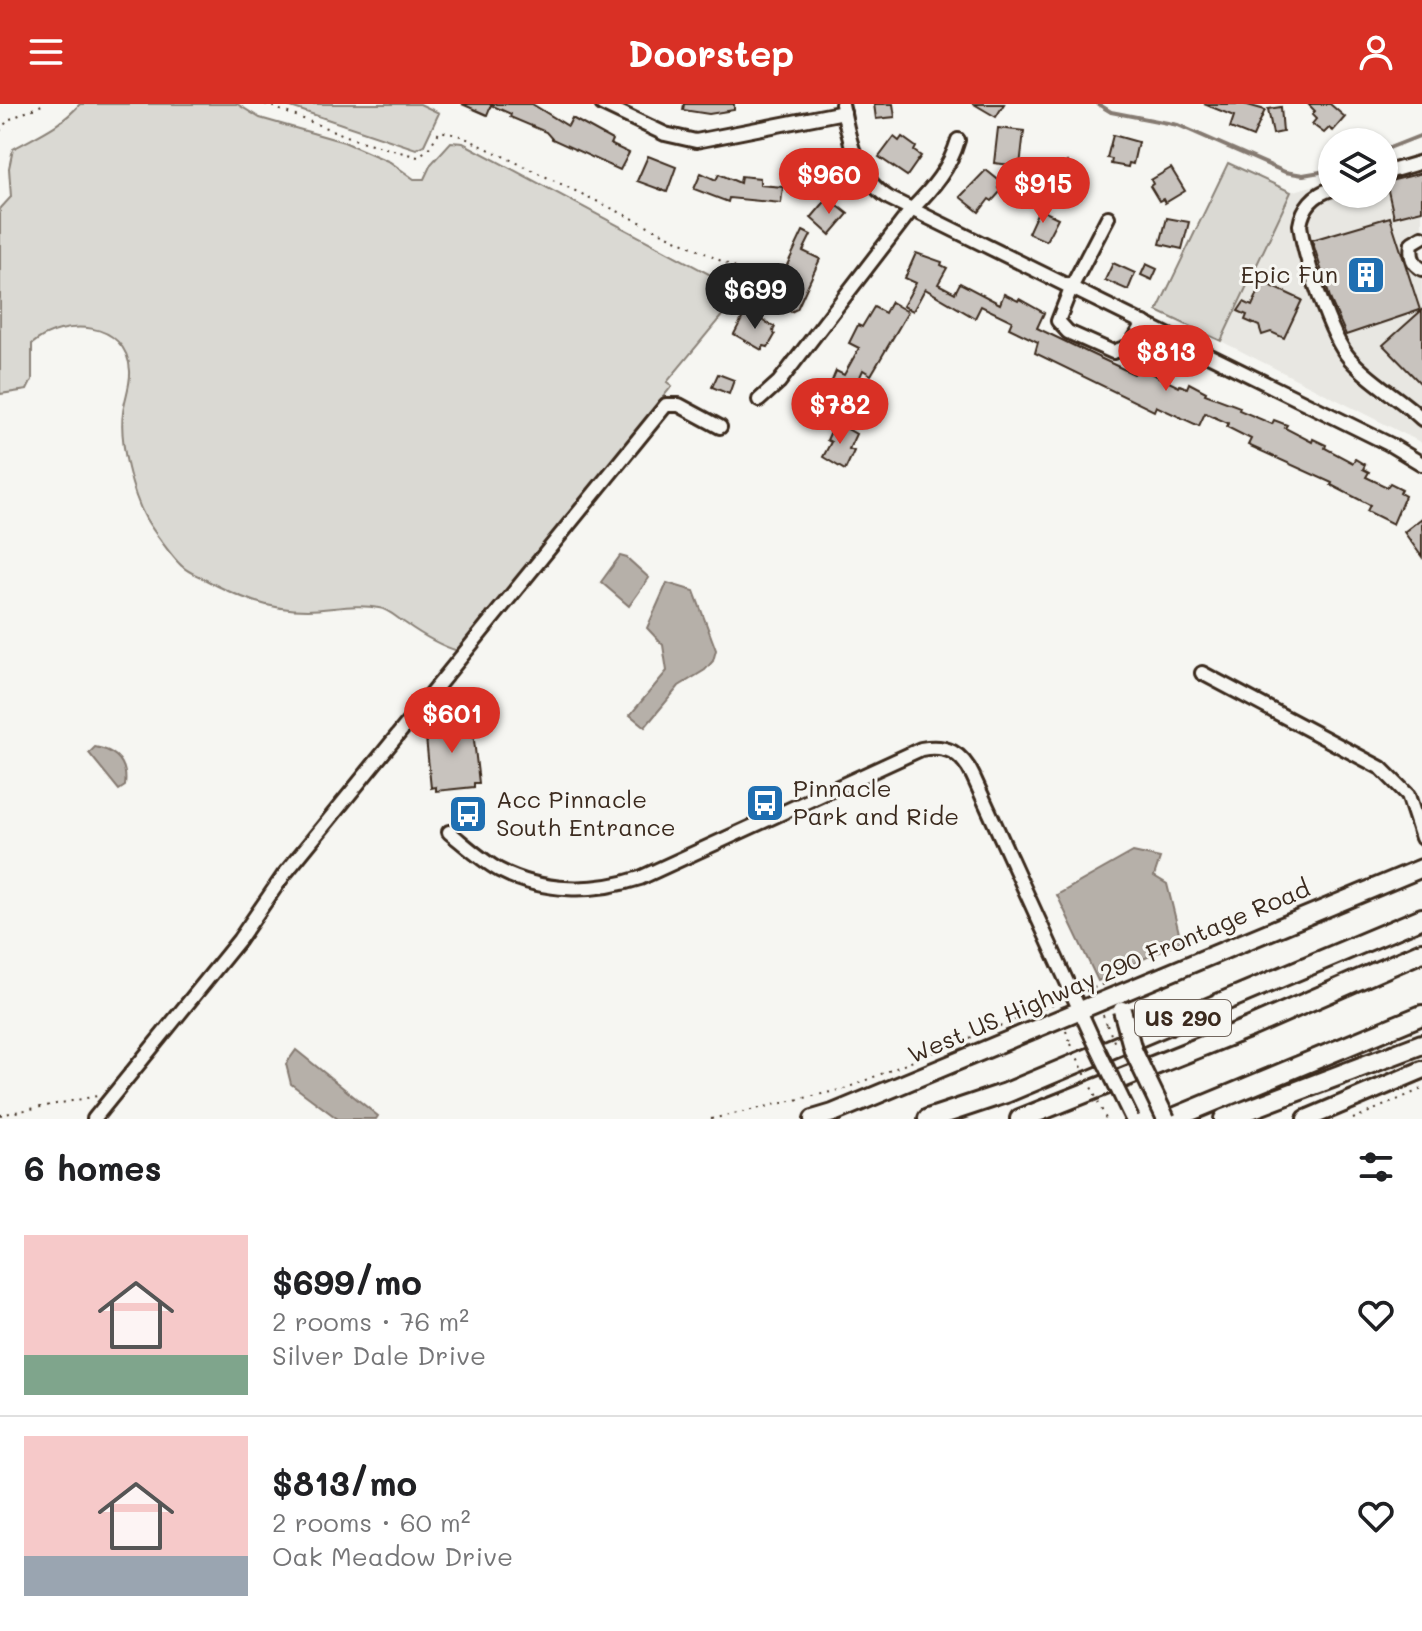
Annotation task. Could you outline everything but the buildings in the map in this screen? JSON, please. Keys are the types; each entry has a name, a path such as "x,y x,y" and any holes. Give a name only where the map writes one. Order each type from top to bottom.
{"highway":[{"name":"US 290","path":"936,1117 1006,1093 1422,918"},
{"name":"US 290","path":"1020,1119 1248,1028 1422,952"},
{"path":"1168,1119 1422,1015"},
{"path":"1224,1119 1422,1044"},
{"path":"1207,1119 1318,1057"}],"main road":[{"name":"West US Highway 290 Frontage Road","path":"813,1119 1422,868"},
{"path":"1136,987 1122,1010 1133,1050 1168,1119"},
{"path":"1306,1119 1422,1070"}],"street":[{"path":"602,104 665,134 696,141 843,108 853,151 864,176 883,194 1389,444 1422,464"},
{"path":"759,400 779,382 948,165 958,140"},
{"path":"1398,169 1422,162"},
{"path":"1318,196 1301,216 1300,225 1332,329 1349,358 1370,379 1422,419"},
{"path":"1108,217 1058,317 1062,328 1068,332 1117,352 1130,346 1144,323"},
{"path":"1422,237 1412,243 1411,254 1414,263 1422,269"},
{"path":"94,1119 239,940 283,876 666,405 679,405 720,427"},
{"path":"1202,673 1381,768 1408,795 1422,838"},
{"path":"449,832 488,863 517,878 563,888 610,886 651,873 921,749 948,749 960,755 973,776 1132,1119"}],"path":[{"path":"0,131 8,120 44,104"},
{"path":"265,104 357,140 418,157 428,149 440,131 461,136 740,270"},
{"path":"711,1119 844,1089 1054,1004"},
{"path":"1071,1044 1106,1119"},
{"path":"1353,1119 1422,1089"},
{"path":"0,1115 114,1094"}],"shaded area":[{"path":"80,104 237,104 260,118 344,142 390,162 414,179 424,179 431,164 451,142 463,143 711,275 716,293 729,307 667,382 672,386 458,651 430,639 382,609 361,606 293,609 254,601 185,569 146,519 136,496 125,452 122,425 130,371 126,354 118,342 106,333 92,329 60,330 45,336 32,344 32,380 27,390 0,394 0,209 11,197 9,168 13,149 57,124"},
{"path":"282,104 420,104 439,113 424,145 416,149"},
{"path":"1422,152 1422,443 1221,341 1291,192 1318,184 1318,208 1398,208 1398,160"},
{"path":"1228,163 1291,192 1221,341 1157,311"},
{"path":"620,556 627,558 649,578 629,606 601,582"},
{"path":"667,583 694,591 716,650 713,661 705,670 679,686 645,727 630,715 667,671 663,645 647,628"},
{"path":"95,747 115,755 123,765 125,786 119,790 89,753"},
{"path":"1133,852 1160,858 1154,876 1167,884 1181,941 1098,981 1057,895"},
{"path":"296,1050 378,1116 376,1119 338,1119 291,1084 286,1064"}],"waterway":[{"path":"1098,104 1111,112 1178,125 1285,172 1303,175 1318,172"},
{"path":"1398,144 1422,135"}],"place":[{"name":"Epic Fun","path":"1366,275"},
{"name":"Pinnacle Park and Ride","path":"765,803"},
{"name":"Acc Pinnacle South Entrance","path":"468,814"}]}
